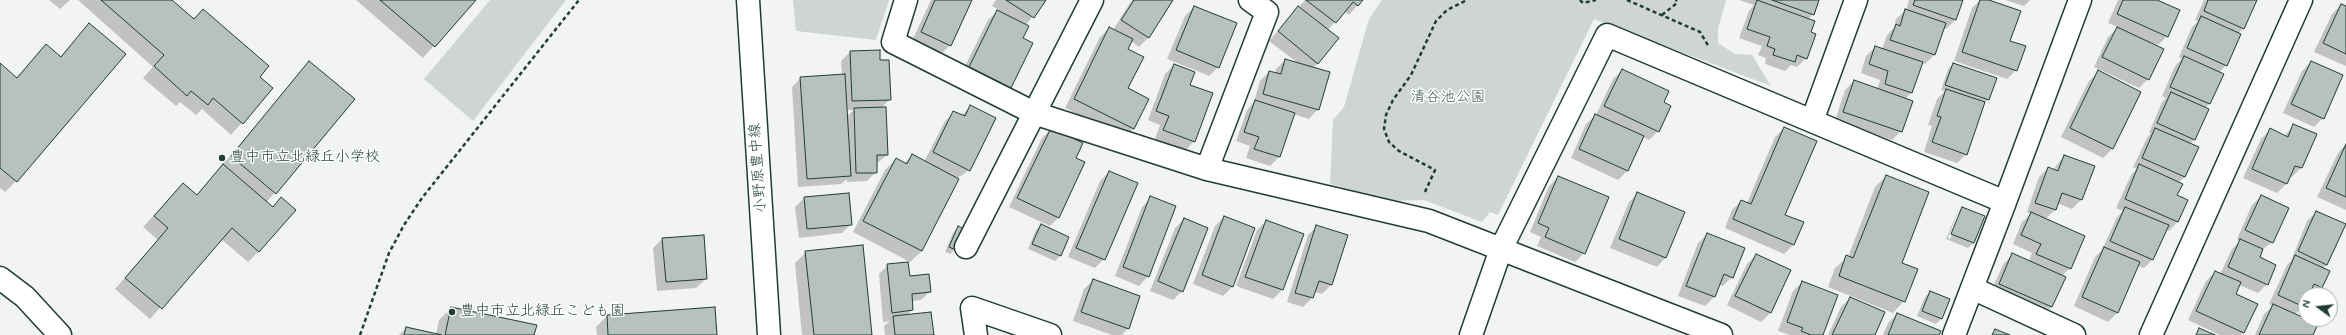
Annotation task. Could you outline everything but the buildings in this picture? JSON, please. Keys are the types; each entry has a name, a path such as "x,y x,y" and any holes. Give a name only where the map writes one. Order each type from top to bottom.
{"street":[{"name":"小野原豊中線","path":"748,0 769,335"},
{"path":"906,0 893,42 1034,113 1207,169 1429,221 1501,249 1694,330 1721,335"},
{"path":"966,247 1092,0"},
{"path":"1812,121 1856,0"},
{"path":"1954,335 2080,0"},
{"path":"2151,335 2301,0"},
{"path":"1207,169 1264,4"},
{"path":"1471,335 1501,249 1607,35 2005,202"},
{"path":"0,278 25,297 60,335"},
{"path":"1972,288 2074,335"},
{"path":"976,335 972,308 1050,335"}],"path":[{"path":"360,335 389,252 404,225 422,198 579,0"},
{"path":"1413,217 1436,170 1399,151 1389,142 1384,129 1386,115 1393,100 1411,75 1436,21 1446,10 1467,0"},
{"path":"1580,0 1583,3 1596,0"},
{"path":"1627,0 1662,15 1677,3 1676,0"}],"green space":[{"path":"490,0 566,0 473,121 424,79"},
{"path":"793,0 889,0 876,40 796,31"},
{"name":"清谷池公園","path":"1382,0 1726,0 1718,29 1718,43 1735,54 1752,55 1771,86 1594,19 1498,215 1490,212 1482,222 1424,200 1388,201 1330,184 1333,120 1344,107 1369,19"}],"place":[{"name":"豊中市立北緑丘小学校","path":"222,158"},
{"name":"豊中市立北緑丘こども園","path":"452,312"}]}
